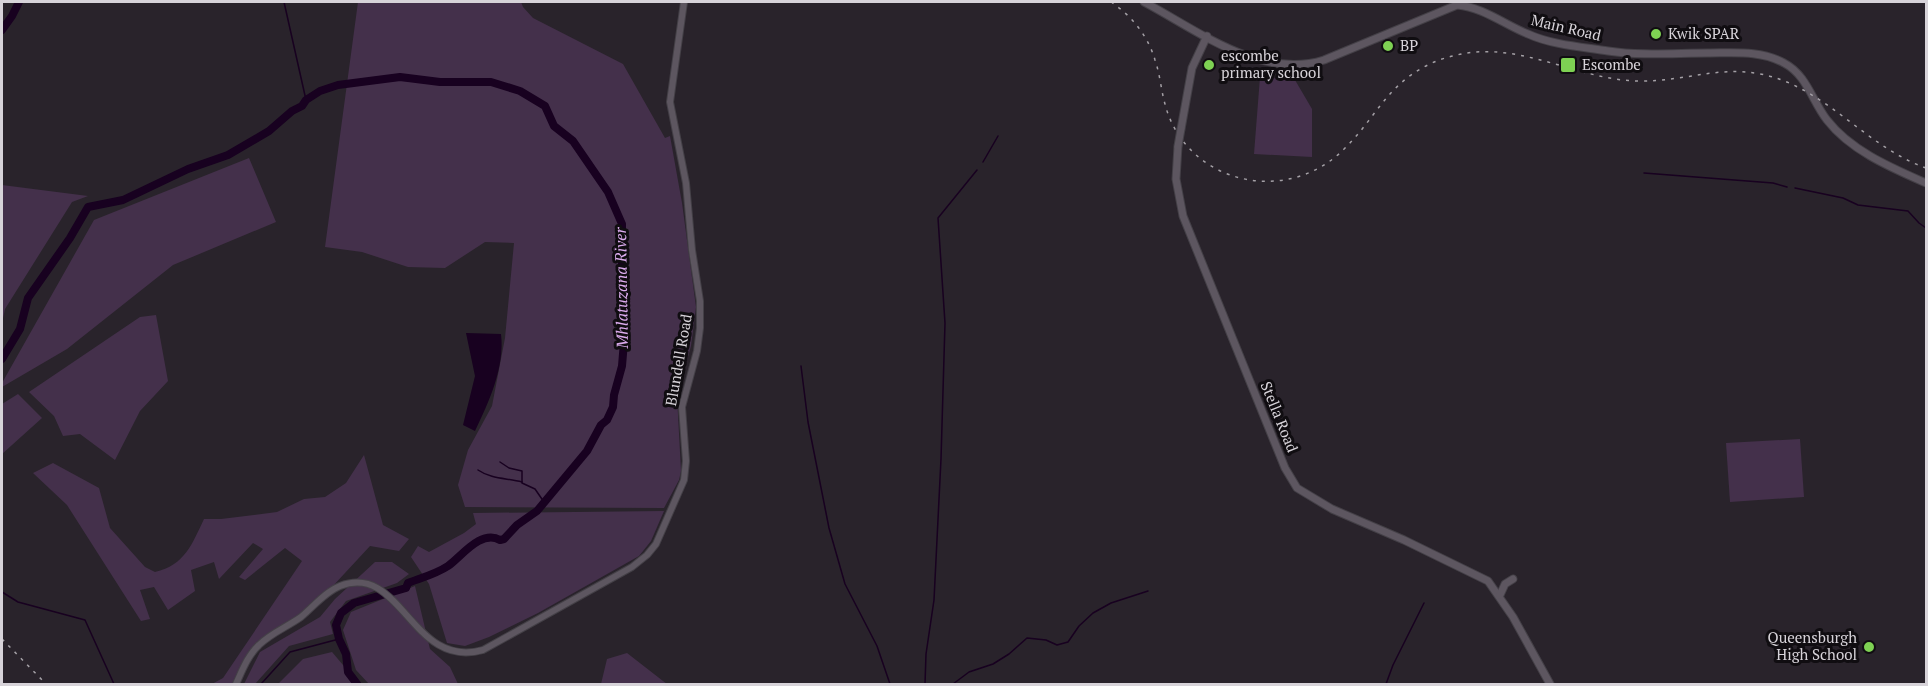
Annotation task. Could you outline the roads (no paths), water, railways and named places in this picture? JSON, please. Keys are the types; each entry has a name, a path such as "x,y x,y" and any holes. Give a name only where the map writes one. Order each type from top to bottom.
{"main road":[{"name":"Main Road","path":"1144,2 1254,58 1283,62 1311,63 1324,60 1457,5 1481,12 1529,35 1609,51 1646,54 1732,52 1765,55 1783,62 1798,73 1827,119 1840,134 1894,169 1926,183"},
{"name":"Stella Road","path":"1207,36 1192,68 1178,146 1176,179 1183,216 1285,468 1293,483 1303,492 1332,509 1404,540 1492,584 1550,684"},
{"path":"1500,595 1505,584 1513,579"}],"street":[{"name":"Blundell Road","path":"236,684 259,645 296,620 337,587 357,583 377,588 434,643 444,649 463,654 483,650 641,561 656,544 681,490 686,463 682,407 697,351 701,315 686,183 670,102 684,2"}],"waterway":[{"name":"Mhlatuzana River","path":"2,30 19,2"},
{"path":"284,2 306,100"},
{"name":"Mhlatuzana River","path":"2,359 20,329 28,298 70,238 88,207 123,200 188,169 228,155 269,131 320,91 338,85 400,77 440,82 491,82 520,91 545,106 554,126 573,141 608,192 622,224 622,301 626,317 622,366 613,407 587,451 537,511 517,525 504,539 486,538 479,541 443,569 408,583 406,588 354,603 341,613 336,625 339,639 346,654 348,672 357,684"},
{"path":"983,162 998,136"},
{"path":"925,684 926,654 934,600 945,323 938,218 977,170"},
{"path":"1644,173 1773,183 1787,187"},
{"path":"1795,188 1843,198 1858,205 1908,211 1926,228"},
{"path":"801,366 808,422 829,528 845,584 877,646 890,684"},
{"path":"500,462 509,468 522,471 522,483 535,489 544,502"},
{"path":"478,470 494,477 522,482"},
{"path":"953,684 969,672 993,664 1027,638 1046,640 1057,645 1068,642 1079,626 1093,613 1111,603 1148,591"},
{"path":"2,592 18,602 85,620 114,684"},
{"path":"1386,684 1424,603"},
{"path":"261,684 290,652 339,639"}],"railway":[{"path":"1111,2 1126,14 1144,35 1157,65 1169,116 1180,137 1195,154 1214,168 1242,178 1275,181 1307,174 1336,157 1393,91 1412,74 1441,59 1480,52 1525,56 1615,79 1638,81 1726,72 1762,74 1801,89 1888,149 1926,168"},
{"path":"2,639 46,684"}],"place":[{"name":"Kwik SPAR","path":"1656,34"},
{"name":"BP","path":"1388,46"},
{"name":"escombe primary school","path":"1209,65"},
{"name":"Escombe","path":"1568,65"},
{"name":"Queensburgh High School","path":"1869,647"}]}
